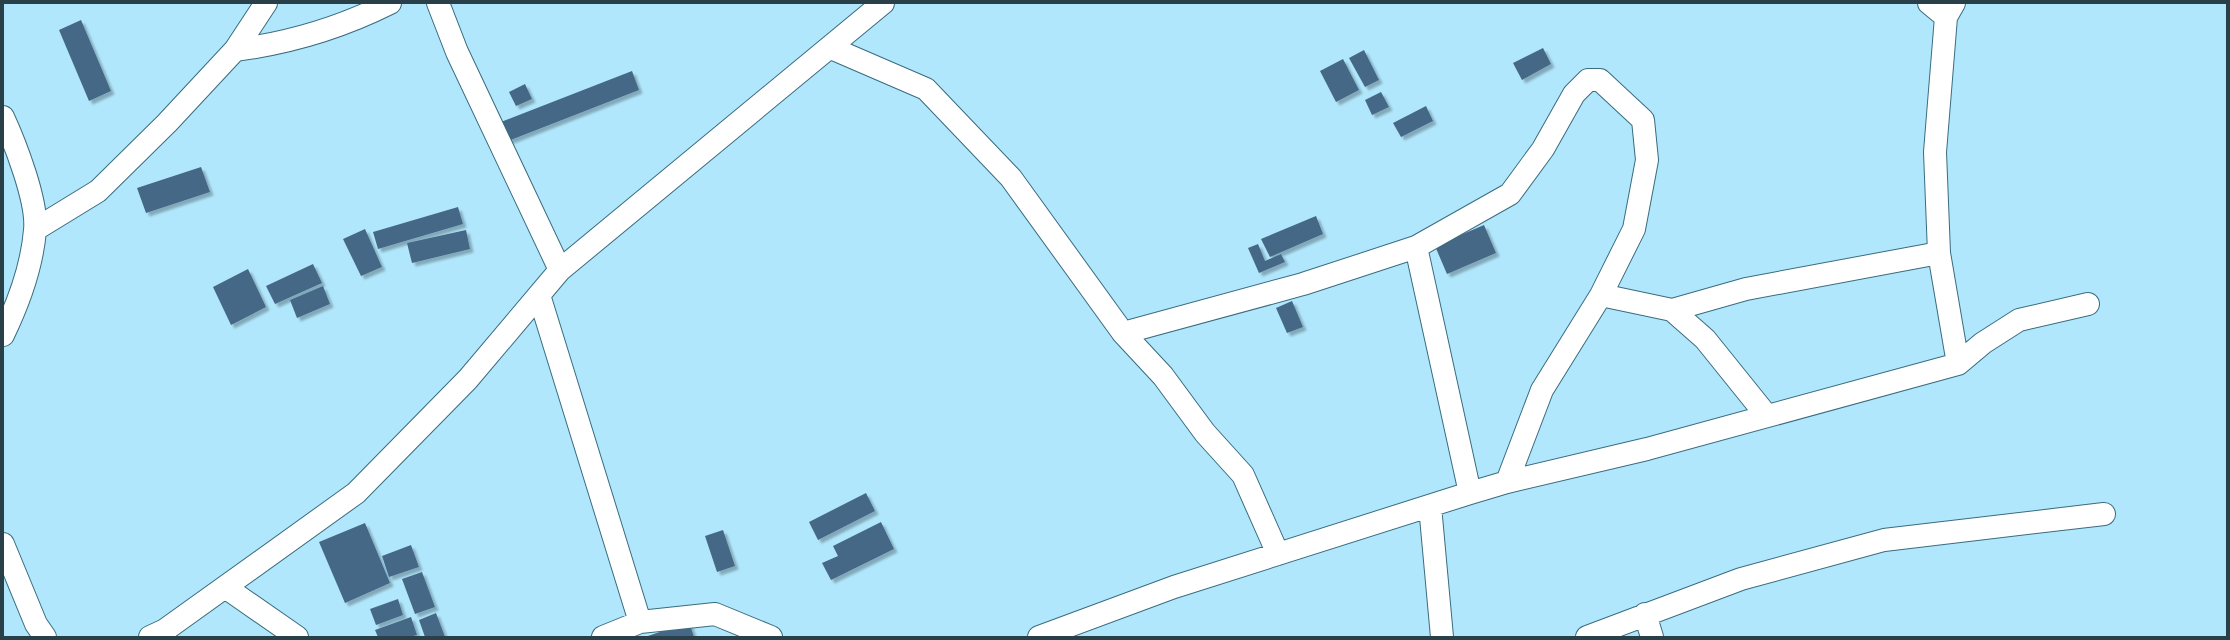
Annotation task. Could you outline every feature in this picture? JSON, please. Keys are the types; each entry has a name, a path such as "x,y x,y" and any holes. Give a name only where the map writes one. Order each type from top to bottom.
{"street":[{"path":"36,229 98,191 167,123 235,50 266,3"},
{"path":"235,50 264,47 309,37 390,3"},
{"path":"438,3 457,52 560,270"},
{"path":"150,637 165,630 356,493 468,379 560,270 831,48 883,3"},
{"path":"1929,3 1950,10 1935,152 1939,253 1958,364"},
{"path":"831,48 926,89 1011,178 1123,333 1164,376 1205,433 1243,475 1278,554"},
{"path":"1123,333 1303,284 1416,247 1510,194 1543,149 1574,94 1588,80 1600,80 1643,120 1647,160 1634,229 1601,295 1542,390 1507,482"},
{"path":"3,116 13,138 30,192 36,229 28,275 3,335"},
{"path":"1416,247 1470,493"},
{"path":"1601,295 1672,310 1746,289 1939,253"},
{"path":"539,295 640,622"},
{"path":"1038,637 1174,586 1507,482 1647,449 1958,364 1983,343 2019,320 2088,304"},
{"path":"1672,310 1705,339 1767,416"},
{"path":"1430,506 1442,637"},
{"path":"1587,637 1741,579 1884,540 2104,514"},
{"path":"3,544 36,624 45,637"},
{"path":"225,587 297,637"},
{"path":"603,637 640,622 715,614 771,637"},
{"path":"1645,614 1652,637"}],"building":[{"path":"81,20 111,91 89,101 59,30"},
{"path":"1543,48 1551,64 1522,80 1513,63"},
{"path":"1364,50 1379,80 1365,87 1349,58"},
{"path":"1343,59 1359,90 1336,102 1320,71"},
{"path":"632,71 639,90 508,141 501,122"},
{"path":"525,84 532,99 516,106 509,92"},
{"path":"1381,92 1389,107 1372,115 1365,100"},
{"path":"1426,106 1433,121 1401,137 1393,123"},
{"path":"201,167 210,192 146,213 137,188"},
{"path":"458,207 463,224 378,249 373,232"},
{"path":"1316,216 1323,234 1270,257 1261,239"},
{"path":"1484,225 1496,253 1447,274 1435,246"},
{"path":"365,229 382,267 361,276 343,239"},
{"path":"466,230 470,249 412,263 407,243"},
{"path":"1258,244 1265,261 1281,254 1285,262 1259,273 1248,248"},
{"path":"313,264 322,283 275,304 266,286"},
{"path":"248,269 266,307 231,325 213,287"},
{"path":"323,286 330,304 297,318 290,300"},
{"path":"1292,301 1303,327 1287,333 1276,308"},
{"path":"866,493 875,511 818,540 809,522"},
{"path":"881,522 894,549 831,580 822,563 838,556 833,546"},
{"path":"365,523 390,583 345,603 319,542"},
{"path":"723,530 735,566 717,572 705,536"},
{"path":"411,545 419,567 389,577 382,556"},
{"path":"422,572 435,607 415,614 402,579"},
{"path":"398,599 403,615 376,625 370,609"},
{"path":"436,613 445,637 425,637 419,620"},
{"path":"411,617 417,635 409,637 378,637 375,630"},
{"path":"689,622 694,637 645,637"}]}
